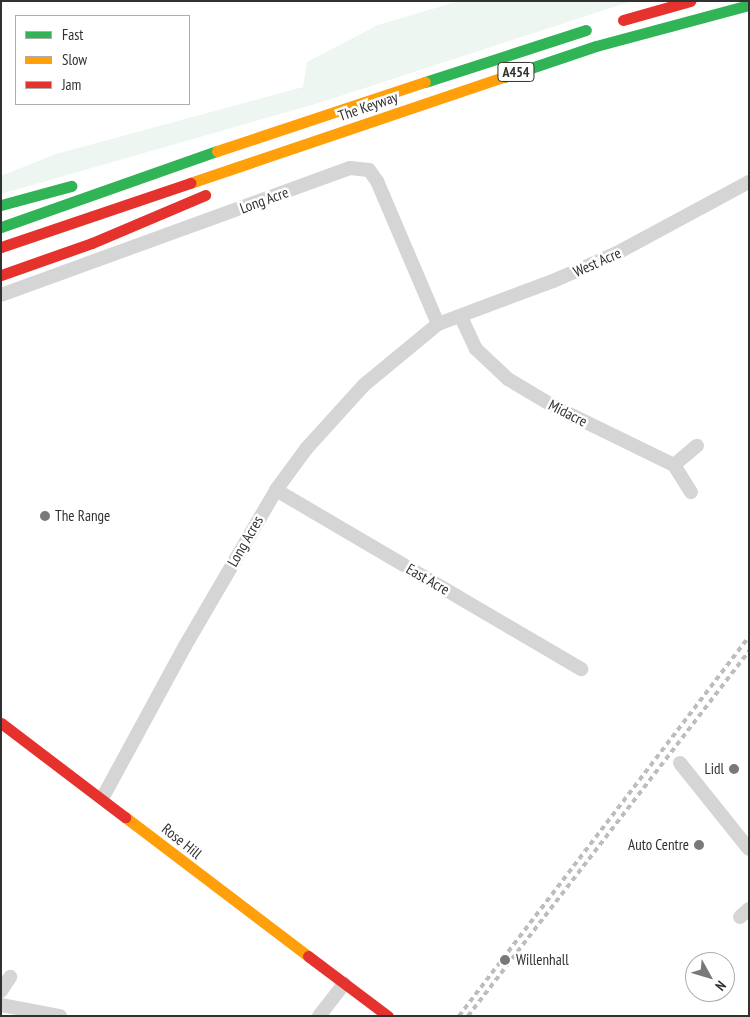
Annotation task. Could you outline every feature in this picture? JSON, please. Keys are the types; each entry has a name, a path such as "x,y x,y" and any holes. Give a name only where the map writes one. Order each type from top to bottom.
{"main road":[{"name":"The Keyway","path":"1,227 262,135 604,25 690,1"},
{"name":"The Keyway","path":"1,247 596,46 749,5"},
{"path":"120,171 262,135"},
{"path":"1,275 92,243 217,188 287,150"},
{"path":"1,205 83,182"},
{"name":"Rose Hill","path":"1,722 103,797 388,1016"}],"street":[{"name":"Long Acre","path":"1,295 350,168 369,170 377,181 438,324"},
{"name":"West Acre","path":"438,324 462,317 617,253 749,182"},
{"name":"Midacre","path":"462,317 476,349 508,379 555,407 674,464"},
{"name":"Long Acres","path":"103,797 185,646 276,490 306,449 364,385 438,324"},
{"path":"692,492 674,464 697,446"},
{"name":"East Acre","path":"276,490 581,669"},
{"path":"680,763 749,849"},
{"path":"1,991 10,977"},
{"path":"319,1016 344,984"},
{"path":"1,1005 60,1016"}],"shaded area":[{"path":"459,1 632,1 322,102 1,194 1,176 56,154 303,87 307,62 378,25"}],"railway":[{"path":"459,1016 749,637"},
{"path":"468,1016 749,651"}],"traffic: fast":[{"path":"504,77 596,46 749,5"},
{"path":"425,82 586,30"},
{"path":"1,227 217,151"},
{"path":"1,205 71,186"}],"traffic: slow":[{"path":"190,183 504,77"},
{"path":"217,151 425,82"},
{"path":"125,817 308,956"}],"traffic: jam":[{"path":"623,20 690,1"},
{"path":"1,247 190,183"},
{"path":"1,275 92,243 205,195"},
{"path":"1,723 125,817"},
{"path":"308,956 388,1016"}],"place":[{"name":"The Range","path":"45,516"},
{"name":"Lidl","path":"734,769"},
{"name":"Auto Centre","path":"699,845"},
{"name":"Willenhall","path":"505,960"}]}
